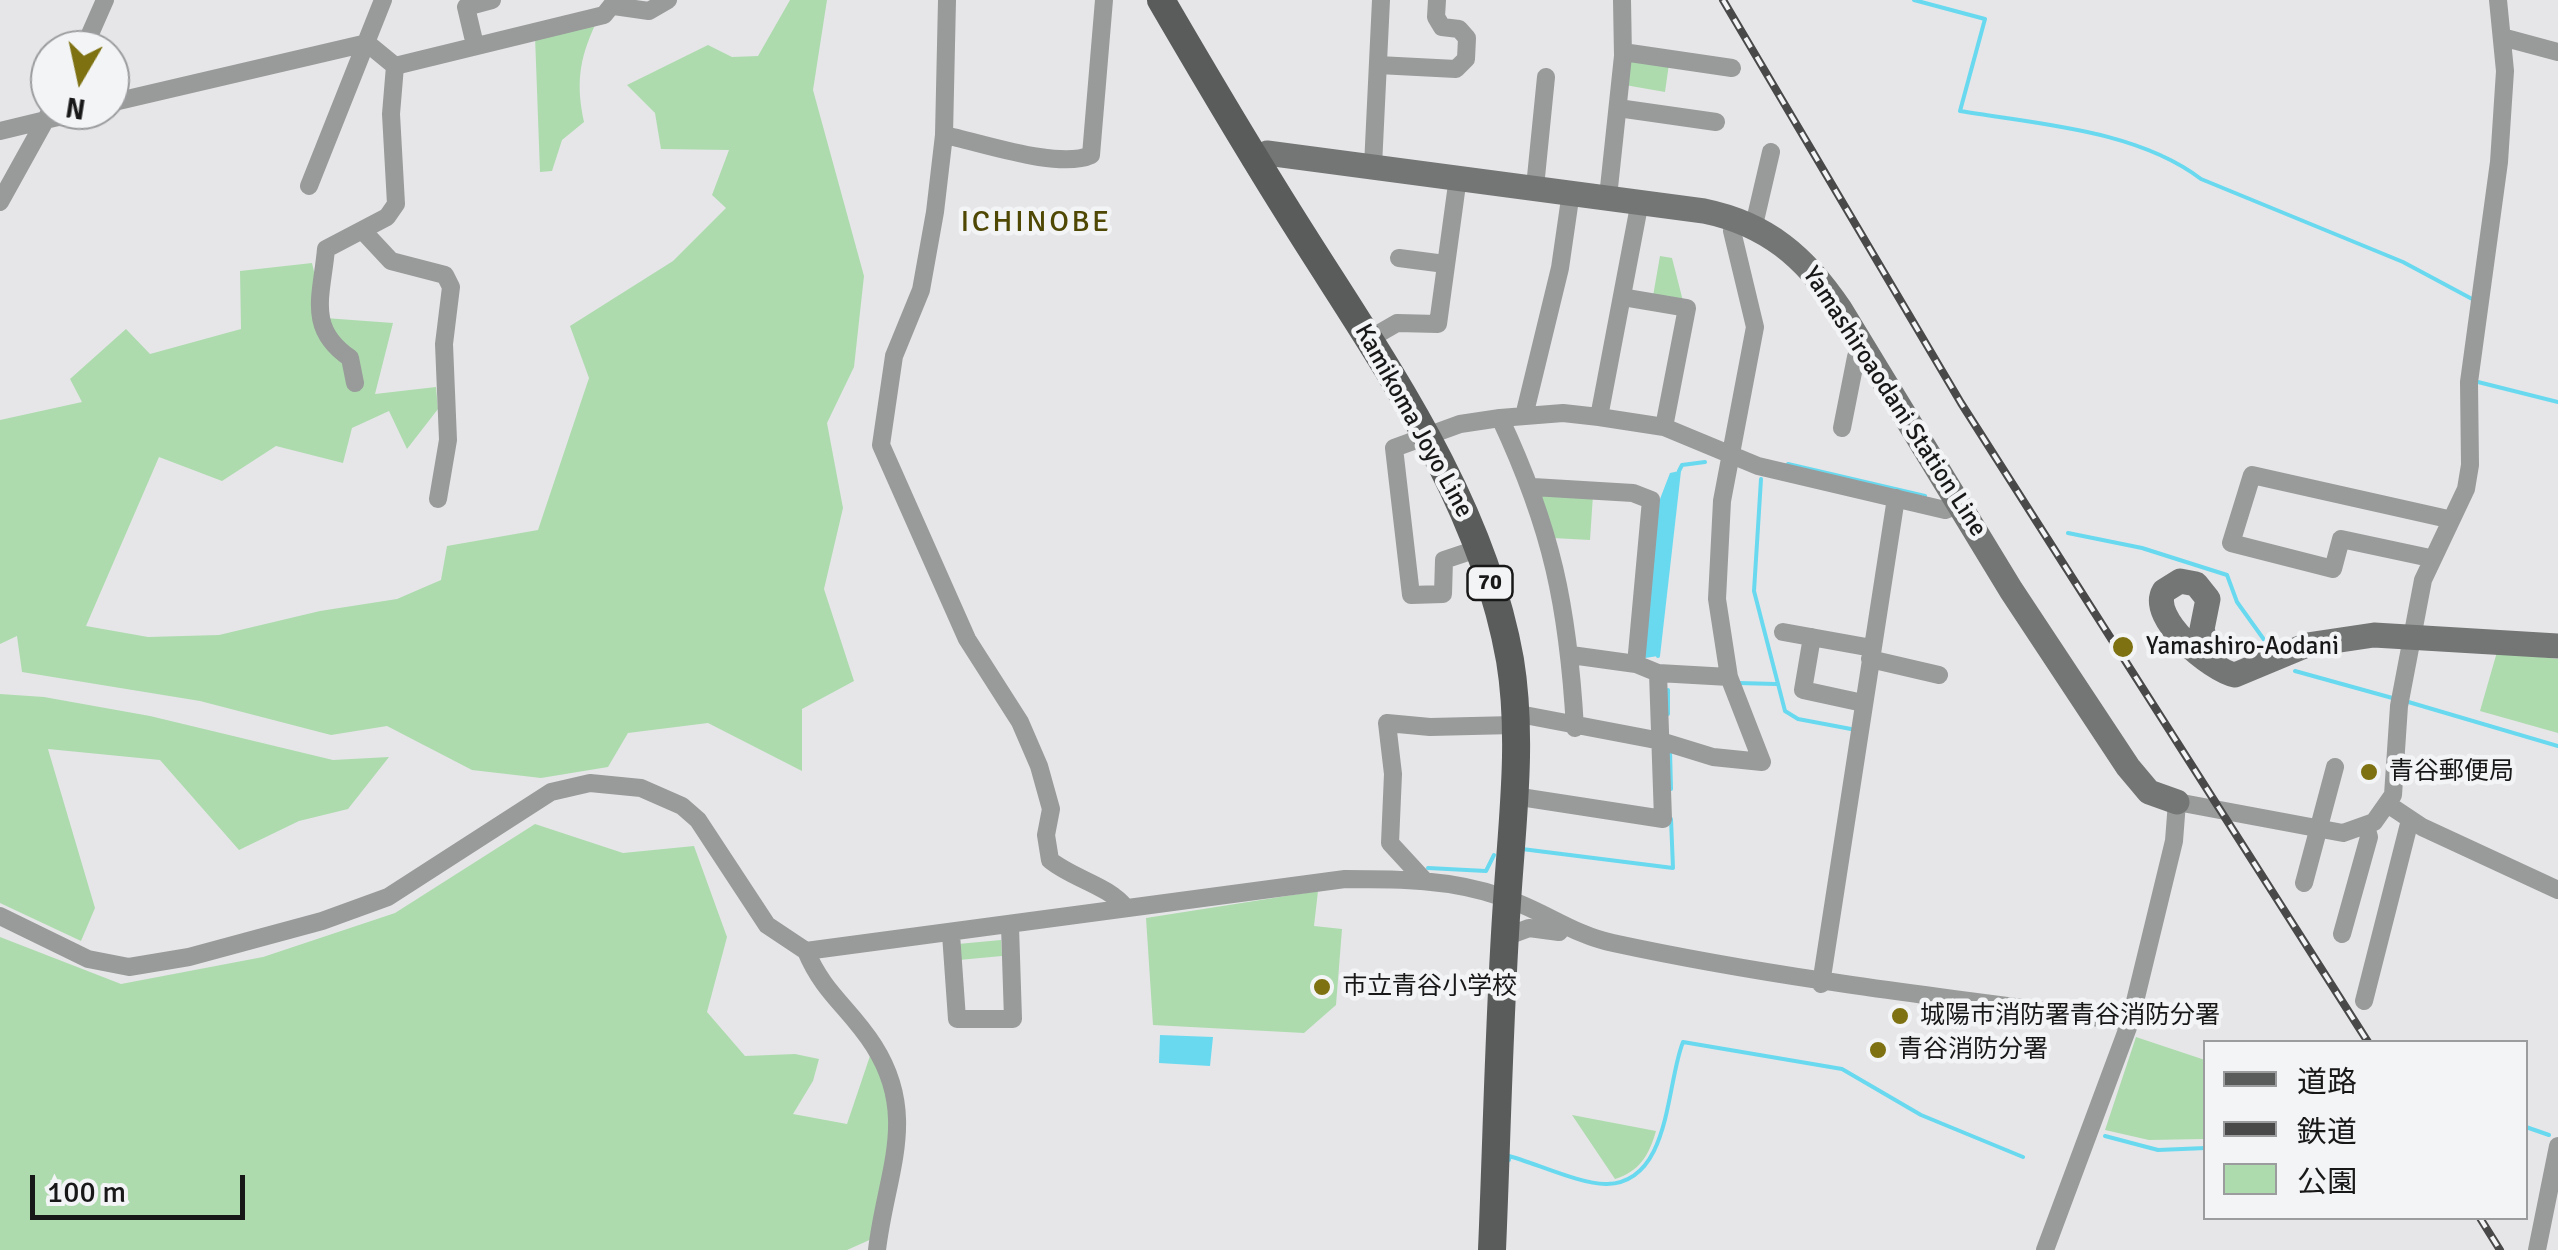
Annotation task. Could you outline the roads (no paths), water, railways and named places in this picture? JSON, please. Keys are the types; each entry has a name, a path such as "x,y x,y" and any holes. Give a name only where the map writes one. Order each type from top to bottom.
{"main road":[{"name":"Kamikoma Joyo Line","path":"1162,0 1254,159 1371,338 1480,548 1510,662 1514,719 1514,796 1492,1250"},
{"name":"Yamashiroaodani Station Line","path":"1254,159 1267,152 1640,202 1744,221 1793,250 1815,272 2011,590 2128,767 2150,792 2177,802"},
{"path":"2210,659 2222,672 2234,675 2306,645 2358,637 2413,636 2558,646"}],"street":[{"path":"92,30 105,0"},
{"path":"309,186 383,0"},
{"path":"476,45 466,7 492,0"},
{"path":"395,66 604,15 615,3 649,12 668,0"},
{"path":"946,0 944,135 921,290 894,356 881,445 967,639 1020,722 1039,766 1051,809 1046,835 1050,860 1066,873 1116,896 1126,908"},
{"path":"944,135 1058,160 1079,161 1090,155 1104,0"},
{"path":"1373,166 1381,0"},
{"path":"1378,64 1456,69 1466,58 1466,38 1459,28 1442,27 1436,17 1437,0"},
{"path":"1608,197 1623,52 1622,0"},
{"path":"2044,1250 2130,1022 2174,841 2177,802 2344,833 2366,826 2389,805 2395,788 2400,699 2430,558 2466,489 2470,465 2468,382 2500,162 2502,37 2498,0"},
{"path":"2502,37 2558,52"},
{"path":"367,43 395,66"},
{"path":"130,98 367,43"},
{"path":"1623,52 1732,68"},
{"path":"354,383 350,358 332,345 319,315 326,249 387,216 396,204 392,114 395,66"},
{"path":"1534,187 1546,77"},
{"path":"1618,108 1716,122"},
{"path":"0,132 30,122"},
{"path":"0,202 40,130"},
{"path":"1762,762 1729,677 1717,600 1722,501 1755,326 1732,232 1744,221 1771,152"},
{"path":"1371,338 1397,323 1438,324 1458,177"},
{"path":"1524,416 1560,268 1570,192"},
{"path":"1599,417 1640,202"},
{"path":"362,231 390,261 445,276 451,287 444,344 448,440 438,499"},
{"path":"1399,258 1446,264"},
{"path":"1622,297 1687,308 1664,427"},
{"path":"1842,428 1856,356 1863,348"},
{"path":"1480,548 1444,560 1443,594 1410,595 1394,448 1424,436 1500,418 1599,417 1664,427 1758,466 1946,510 1961,504"},
{"path":"1500,418 1533,487 1558,573 1571,655 1575,728"},
{"path":"2430,558 2341,538 2333,569 2232,543 2252,475 2448,519"},
{"path":"1533,487 1633,493 1651,500 1636,664"},
{"path":"1820,984 1896,498"},
{"path":"1783,632 1871,653 1939,675"},
{"path":"1812,638 1803,690 1863,702"},
{"path":"1571,655 1636,664 1658,673 1729,677"},
{"path":"1514,796 1663,820 1658,673"},
{"path":"1426,880 1390,842 1393,774 1387,723 1430,727 1514,719 1660,741 1713,757 1783,764"},
{"path":"2304,883 2335,767"},
{"path":"0,916 88,958 130,967 189,957 322,921 388,897 551,792 590,783 641,788 682,806 698,820 767,925 806,951 828,994 853,1016 876,1048 896,1092 901,1116 877,1250"},
{"path":"2389,805 2410,820 2558,890"},
{"path":"2364,1001 2410,820"},
{"path":"2342,934 2369,838 2366,826"},
{"path":"806,951 1345,879 1426,880 1507,898 1584,935"},
{"path":"951,934 956,1020 1013,1019 1010,926"},
{"path":"1505,937 1528,928 1584,935 1820,984 1978,999 2130,1022"},
{"path":"2537,1250 2558,1147"}],"water":[{"path":"1679,471 1658,656 1645,658 1650,525 1670,473"},
{"path":"1160,1035 1213,1037 1210,1066 1159,1063"}],"waterway":[{"path":"1914,0 1985,19 1960,111 2053,125 2147,150 2201,179 2403,262 2474,300"},
{"path":"2474,381 2558,402"},
{"path":"1658,656 1679,471 1682,465 1705,462"},
{"path":"1788,464 1925,496"},
{"path":"1761,479 1754,591 1785,711 1798,719 1851,729"},
{"path":"2068,533 2142,548 2227,575 2237,602 2270,648"},
{"path":"2295,671 2396,699"},
{"path":"1738,683 1776,684"},
{"path":"1668,690 1668,714"},
{"path":"2405,701 2558,746"},
{"path":"1670,750 1671,789"},
{"path":"1522,849 1673,868 1671,819"},
{"path":"1428,868 1486,871 1494,855"},
{"path":"1509,1160 1509,1156 1597,1183 1628,1179 1643,1167 1655,1149 1683,1042 1842,1069 1921,1115 2023,1157"},
{"path":"2528,1128 2549,1135"},
{"path":"2105,1136 2158,1150 2203,1148"}],"railway":[{"path":"1723,0 1961,403 2367,1040"},
{"path":"2481,1220 2500,1250"}],"place":[{"name":"Yamashiro-Aodani","path":"2123,647"},
{"name":"青谷郵便局","path":"2369,772"},
{"name":"市立青谷小学校","path":"1322,987"},
{"name":"城陽市消防署青谷消防分署","path":"1900,1016"},
{"name":"青谷消防分署","path":"1878,1050"}],"district":[{"name":"ICHINOBE","path":"1036,223"}]}
